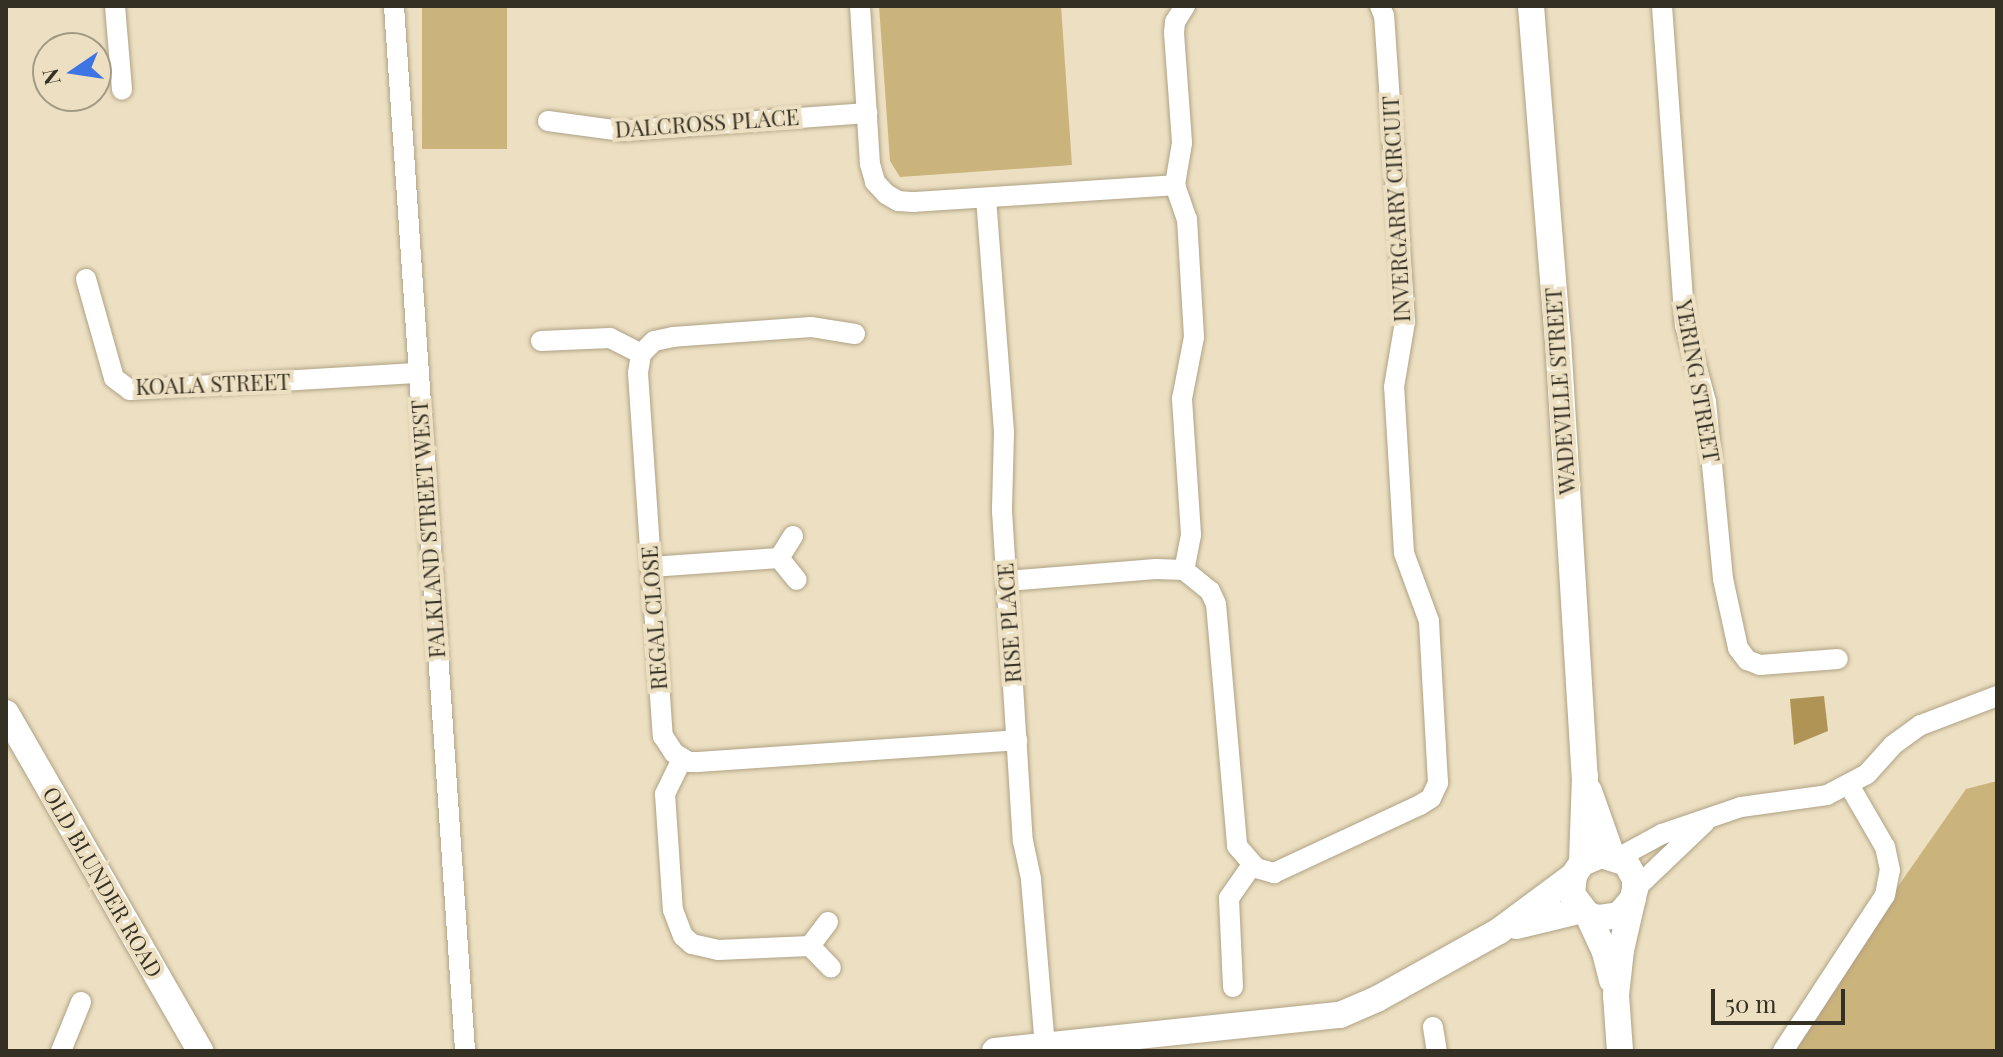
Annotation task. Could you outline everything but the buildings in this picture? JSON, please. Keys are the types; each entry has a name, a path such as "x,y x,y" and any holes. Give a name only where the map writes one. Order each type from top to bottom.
{"main road":[{"name":"WADEVILLE STREET","path":"1531,6 1558,340 1585,776 1578,869"},
{"name":"OLD BLUNDER ROAD","path":"6,713 200,1051"},
{"name":"WADEVILLE STREET","path":"1585,776 1615,857"},
{"path":"995,1051 1340,1015 1377,999 1499,931 1591,857 1615,857 1631,871 1634,894 1616,995"},
{"path":"1578,869 1572,894 1605,952 1616,995 1620,1051"},
{"path":"1499,931 1585,912 1598,918 1619,915 1634,894"}],"street":[{"path":"115,6 122,90"},
{"name":"FALKLAND STREET WEST","path":"394,6 465,1051"},
{"path":"860,6 870,164 875,182 898,201 1175,185"},
{"path":"1184,570 1191,535 1182,399 1194,337 1187,219 1175,185 1182,143 1175,22 1185,6"},
{"name":"INVERGARRY CIRCUIT","path":"1252,865 1266,872 1289,869 1420,805 1431,798 1438,783 1429,621 1404,553 1394,387 1405,322 1384,16 1380,6"},
{"name":"YERING STREET","path":"1662,6 1685,325 1706,402 1723,579 1738,648 1747,660 1760,665 1838,659"},
{"name":"DALCROSS PLACE","path":"548,121 622,131 867,113"},
{"name":"RISE PLACE","path":"986,198 1004,432 1002,511 1023,841 1031,880 1045,1047"},
{"name":"KOALA STREET","path":"86,279 114,378 130,390 418,373"},
{"path":"541,341 610,338 641,354 654,341 673,337 811,327 855,334"},
{"name":"REGAL CLOSE","path":"641,354 638,373 663,736 668,746 682,759"},
{"path":"779,558 793,536"},
{"path":"651,567 779,558"},
{"path":"779,558 797,580"},
{"path":"1007,581 1156,569 1184,570 1204,585 1216,604 1233,831 1237,846 1252,865 1229,898 1233,987"},
{"path":"1615,857 1662,834 1705,822 1741,807 1809,800 1849,785 1867,774 1893,745 1921,725 1997,696"},
{"path":"831,968 810,946 718,950 692,944 683,936 673,910 665,794 682,759 697,762 1017,740"},
{"path":"1783,1051 1885,895 1890,870 1885,847 1849,785"},
{"path":"1634,894 1705,822"},
{"path":"810,946 828,922"},
{"path":"61,1051 81,1002"},
{"path":"1433,1027 1437,1051"}],"shaded area":[{"path":"422,6 507,6 507,149 422,149"},
{"path":"879,6 1061,6 1072,165 900,177 890,161"},
{"path":"1824,696 1828,731 1794,745 1790,699"},
{"path":"1997,781 1997,1051 1783,1051 1966,789"}]}
